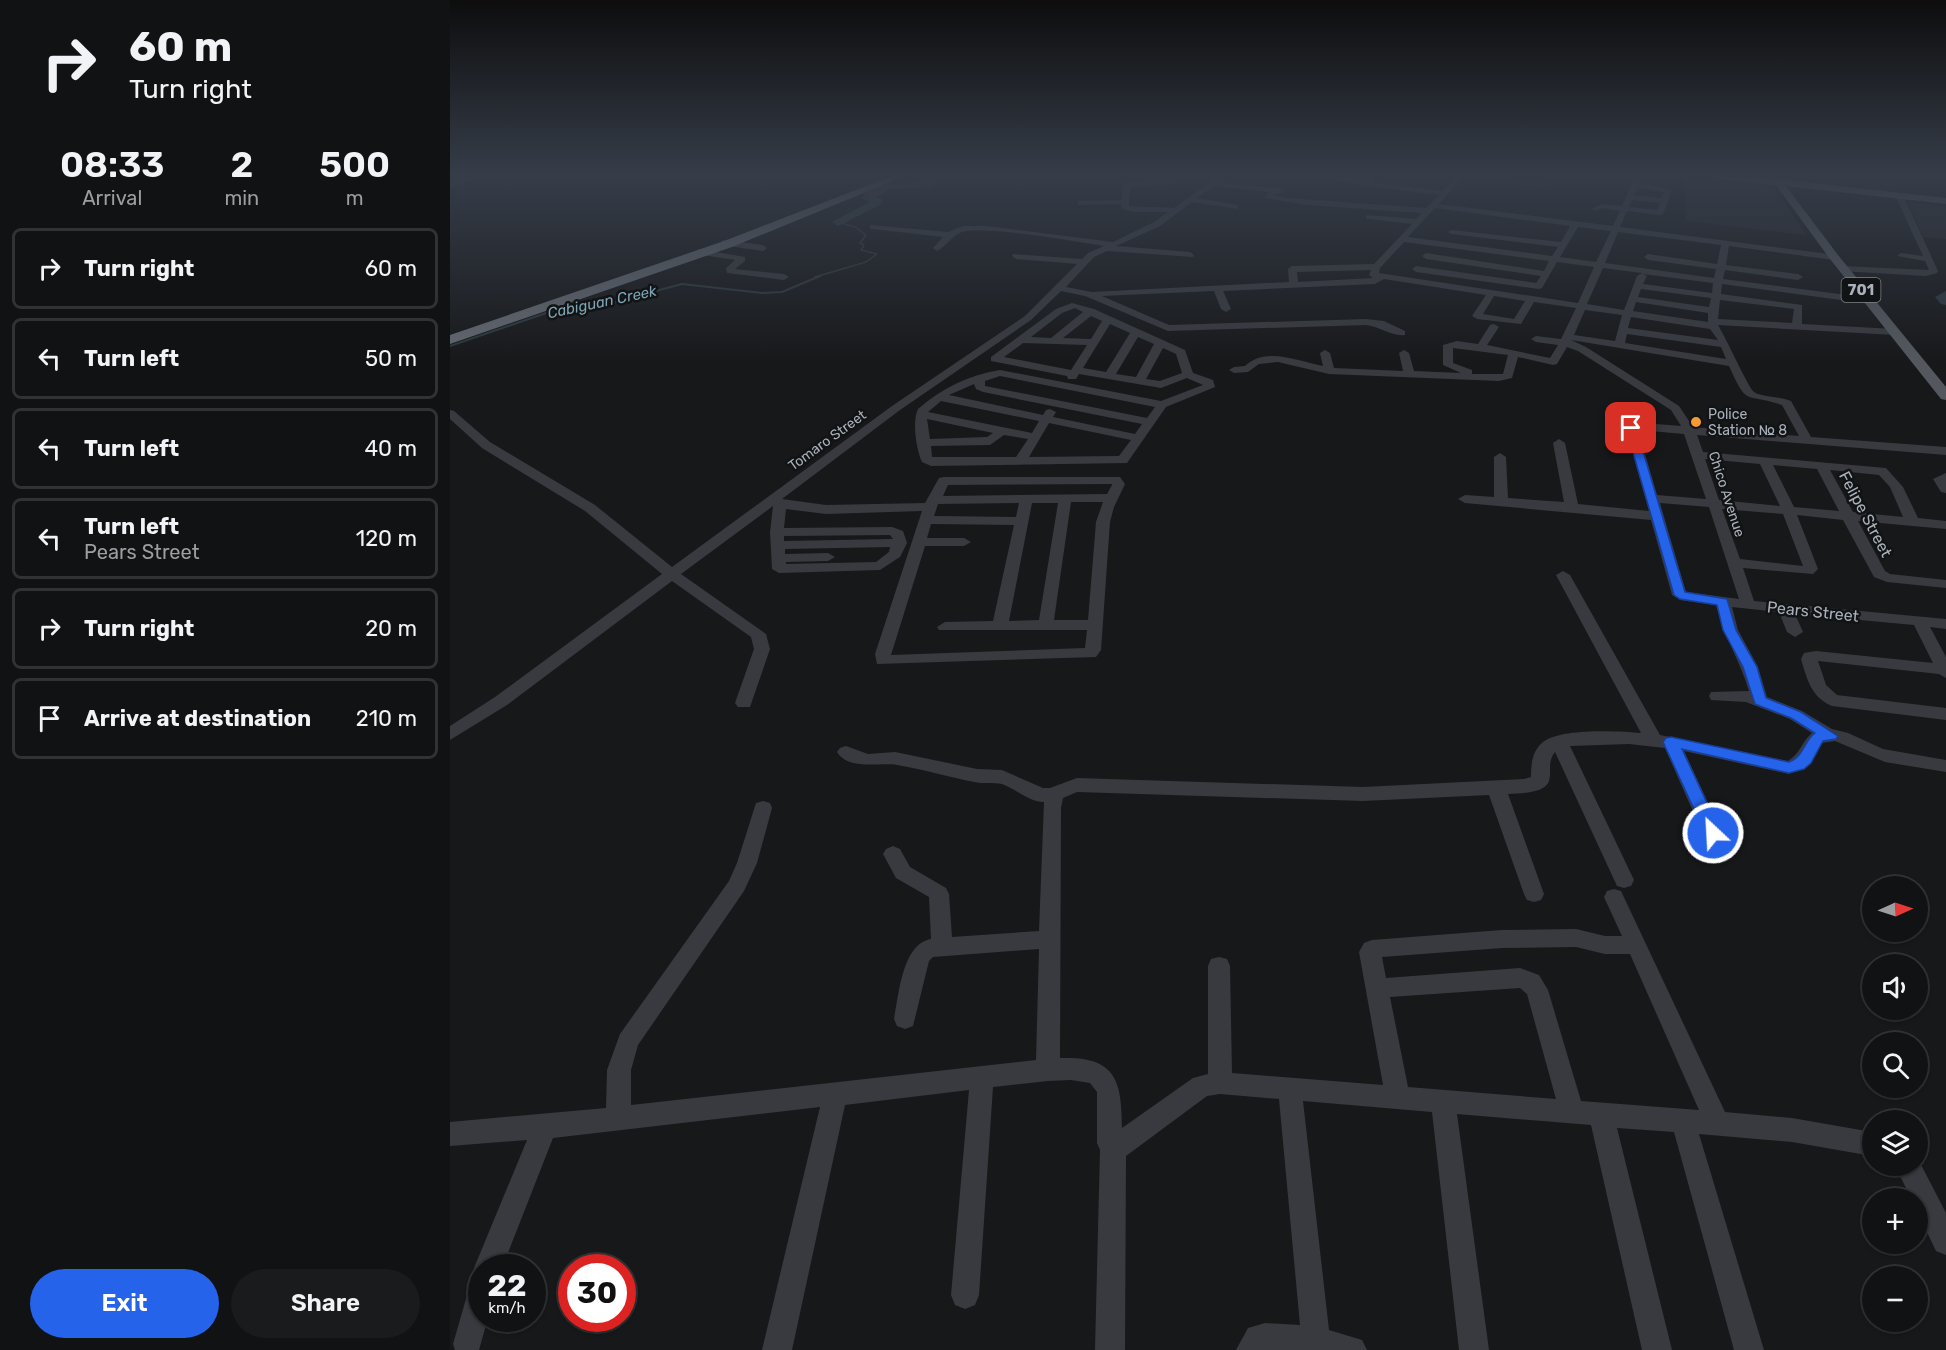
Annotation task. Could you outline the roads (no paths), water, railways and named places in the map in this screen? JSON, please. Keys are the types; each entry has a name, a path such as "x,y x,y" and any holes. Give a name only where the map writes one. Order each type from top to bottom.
{"highway":[{"path":"726,243 736,239"},
{"path":"450,339 736,239"}],"main road":[{"name":"701","path":"1821,239 1946,396"}],"street":[{"path":"937,248 945,239"},
{"path":"1060,239 1190,255"},
{"name":"Tomaro Street","path":"450,734 501,701 671,574 776,502 956,366 1028,318 1082,262 1124,239"},
{"path":"1870,301 1403,239 1376,267 1374,275 1627,314 1797,328 1895,332"},
{"path":"1406,281 1426,256 1444,239"},
{"path":"1472,291 1505,239"},
{"path":"1514,239 1561,245"},
{"path":"1416,269 1539,286 1565,239"},
{"path":"1482,378 1477,374 1448,365 1447,347 1450,344 1481,346 1553,362 1567,340 1611,239"},
{"path":"1619,345 1627,314 1654,239"},
{"path":"1675,239 1724,249 1794,252 1834,257"},
{"path":"1843,269 1932,273 1934,271 1919,239"},
{"path":"726,243 762,248"},
{"path":"1724,249 1713,320 1748,394 1787,403 1808,440"},
{"path":"1711,253 1724,249 1735,255"},
{"path":"1788,261 1792,260 1794,252"},
{"path":"700,253 742,259 730,268 730,271 784,277"},
{"path":"1016,256 1082,262"},
{"path":"1426,256 1547,274"},
{"path":"1901,256 1928,259"},
{"path":"1648,257 1798,277"},
{"path":"1301,286 1292,269 1376,267"},
{"path":"1878,271 1890,285"},
{"path":"1088,294 1301,286 1375,281 1381,277"},
{"path":"1638,286 1799,307 1797,328"},
{"path":"1059,288 1088,294 1168,328 1366,322 1380,323 1401,333"},
{"path":"1217,288 1226,309"},
{"path":"1491,294 1477,316 1516,322 1530,300"},
{"path":"1633,299 1713,320"},
{"path":"1091,311 1053,341 1030,353 995,359 1067,307 1079,306 1091,311 1160,343 1181,352 1187,375"},
{"path":"1021,460 1108,319"},
{"path":"1481,346 1494,327"},
{"path":"1623,330 1724,344"},
{"path":"1109,376 1136,332"},
{"name":"Chico Avenue","path":"1536,339 1567,340 1675,408 1689,430 1748,604"},
{"path":"921,414 926,459 931,462 1123,460 1162,405 1209,387 1209,382 1187,375 1161,385 1075,372 1030,353 1021,340"},
{"path":"1567,340 1619,345 1733,363"},
{"path":"1053,341 1093,342"},
{"path":"1140,381 1160,343"},
{"path":"1012,376 1030,353"},
{"path":"1325,353 1329,371"},
{"path":"1404,353 1409,373"},
{"path":"1233,370 1248,369 1256,361 1278,359 1329,371 1482,378 1508,376 1514,353"},
{"path":"956,366 984,378"},
{"path":"921,414 960,384 995,373 1162,405"},
{"path":"984,378 980,387 983,389 1148,422"},
{"path":"940,398 1138,438"},
{"path":"450,412 486,445 590,508 671,574 753,630 762,642 762,649 744,703"},
{"path":"921,414 1036,437"},
{"path":"1465,498 1656,516 1631,426 1946,451"},
{"path":"923,443 990,441 1002,431"},
{"path":"1559,443 1572,507"},
{"path":"1698,455 1886,473 1913,522"},
{"path":"1500,457 1501,501"},
{"path":"1734,563 1808,571 1811,569 1789,511 1764,460"},
{"name":"Felipe Street","path":"1821,465 1882,577 1946,584"},
{"path":"1946,477 1939,479 1946,489"},
{"path":"950,480 1117,481 1119,484 1111,498 1103,522 1092,650 1082,654 883,660 930,509 941,483 950,480"},
{"path":"930,509 1026,499 1111,498"},
{"path":"1651,498 1946,525"},
{"path":"1000,626 1026,499"},
{"path":"1046,626 1065,499"},
{"path":"778,545 776,502 806,508 930,509 1022,520"},
{"name":"Pears Street","path":"1656,516 1680,595 1723,602 1946,624"},
{"path":"892,531 900,537 900,543 892,557 778,545 892,531"},
{"path":"919,542 964,542"},
{"path":"1563,575 1662,741 1720,850"},
{"path":"1723,602 1730,630 1750,667 1760,701"},
{"path":"1785,608 1795,632"},
{"path":"1919,621 1945,671"},
{"path":"945,627 1094,625"},
{"path":"1945,671 1816,656 1809,659 1820,691 1829,699 1838,702 1946,714"},
{"path":"1717,696 1739,694 1760,701 1796,715 1831,736"},
{"path":"846,752 867,760 895,758 977,776 1002,777 1033,790 1039,795 1054,795 1063,789 1091,784 1132,788 1363,794 1496,787 1535,783 1540,780 1540,763 1543,754 1550,746 1559,742 1602,739 1662,741 1789,768 1799,765 1806,759 1813,741 1820,736 1831,736 1842,737 1878,754 1946,766"},
{"path":"1559,742 1619,888 1637,945 1717,1124"},
{"path":"1496,787 1534,894"},
{"path":"1048,1070 1054,795"},
{"path":"618,1118 619,1070 628,1041 737,885 747,863 763,808"},
{"path":"894,854 902,872 916,882 934,888 939,894 942,946"},
{"path":"1398,1098 1370,952 1377,946 1566,938 1583,939 1605,945 1637,945"},
{"path":"905,1019 919,957 928,948 1050,939"},
{"path":"1219,966 1220,1083"},
{"path":"1378,988 1520,978 1531,982 1537,990 1572,1113"},
{"path":"450,1134 545,1127 1048,1070 1069,1068 1091,1071 1103,1077 1108,1086 1110,1143 1113,1150 1110,1350"},
{"path":"965,1294 982,1077"},
{"path":"1113,1150 1202,1086 1220,1083 1792,1130 1862,1142"},
{"path":"1290,1089 1316,1341"},
{"path":"777,1350 835,1094"},
{"path":"1443,1101 1474,1350"},
{"path":"1601,1114 1657,1350"},
{"path":"1683,1121 1749,1350"},
{"path":"494,1254 545,1127"},
{"path":"1913,1176 1946,1241"},
{"path":"467,1344 470,1332"},
{"path":"1251,1350 1258,1338 1265,1337 1316,1341 1351,1350"}],"waterway":[{"name":"Cabiguan Creek","path":"815,277 866,262 877,254 861,250 864,245 860,243 863,239"},
{"name":"Cabiguan Creek","path":"450,346 555,310 596,303 611,303 682,284 762,293 782,292 820,276"},
{"path":"1946,295 1942,297 1946,301"}],"place":[{"name":"Police Station № 8","path":"1696,422"}]}
